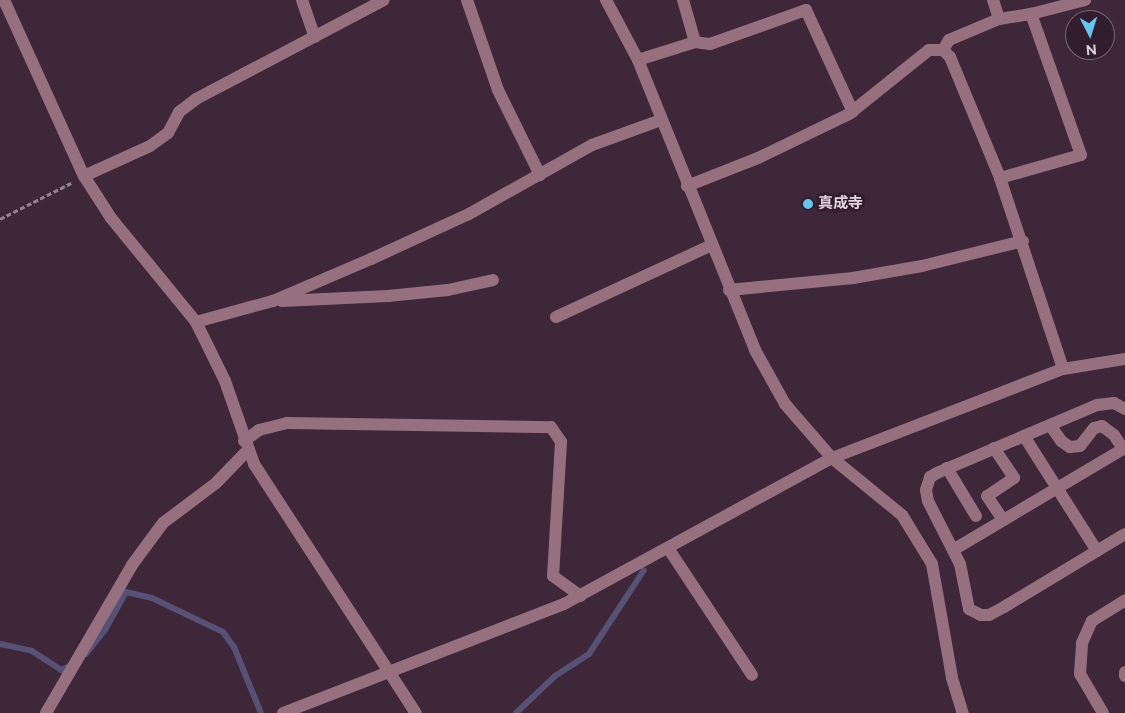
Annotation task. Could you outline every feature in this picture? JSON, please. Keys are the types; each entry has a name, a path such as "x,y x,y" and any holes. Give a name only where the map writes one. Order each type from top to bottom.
{"street":[{"path":"4,0 84,176 111,218 196,322 225,381 246,446 254,464 391,671 416,713"},
{"path":"302,0 315,37"},
{"path":"84,176 150,146 168,133 179,112 196,100 384,0"},
{"path":"467,0 498,90 540,175"},
{"path":"606,0 638,60 710,246 755,350 785,404 832,458 902,515 932,564 952,678 962,713"},
{"path":"682,0 695,42"},
{"path":"993,0 999,19"},
{"path":"943,50 949,40 999,19 1031,14 1085,0"},
{"path":"638,60 695,42 710,44 805,5 853,112"},
{"path":"1000,178 1081,155 1031,14"},
{"path":"687,186 765,154 853,112 930,50 943,50 950,57 1000,178 1023,241 1063,369"},
{"path":"196,322 273,301 468,214 592,146 661,120"},
{"path":"729,290 853,278 922,266 1023,241"},
{"path":"556,317 710,246"},
{"path":"273,301 388,296 448,290 493,280"},
{"path":"283,713 581,596 832,458 1063,369 1125,359"},
{"path":"1125,409 1114,403 1098,405 947,468 930,477 926,490 928,501 960,564 969,609 981,615 989,615 1004,607 1125,534"},
{"path":"46,713 132,565 163,523 216,483 259,430 287,424 551,427 561,442 553,576 581,596"},
{"path":"953,550 1124,449 1114,435 1102,426 1094,428 1080,446 1065,446 1050,425"},
{"path":"1024,436 1097,550"},
{"path":"994,448 1014,478 987,496 1003,520"},
{"path":"947,468 976,516"},
{"path":"668,548 752,675"},
{"path":"1103,713 1080,674 1082,643 1092,621 1124,603"}],"path":[{"path":"0,219 84,176"}],"waterway":[{"path":"516,713 555,676 589,654 644,570"},
{"path":"86,654 105,630 126,592 152,598 223,632 234,647 261,713"},
{"path":"0,644 32,651 61,670 70,666"}],"place":[{"name":"真成寺","path":"808,204"}]}
